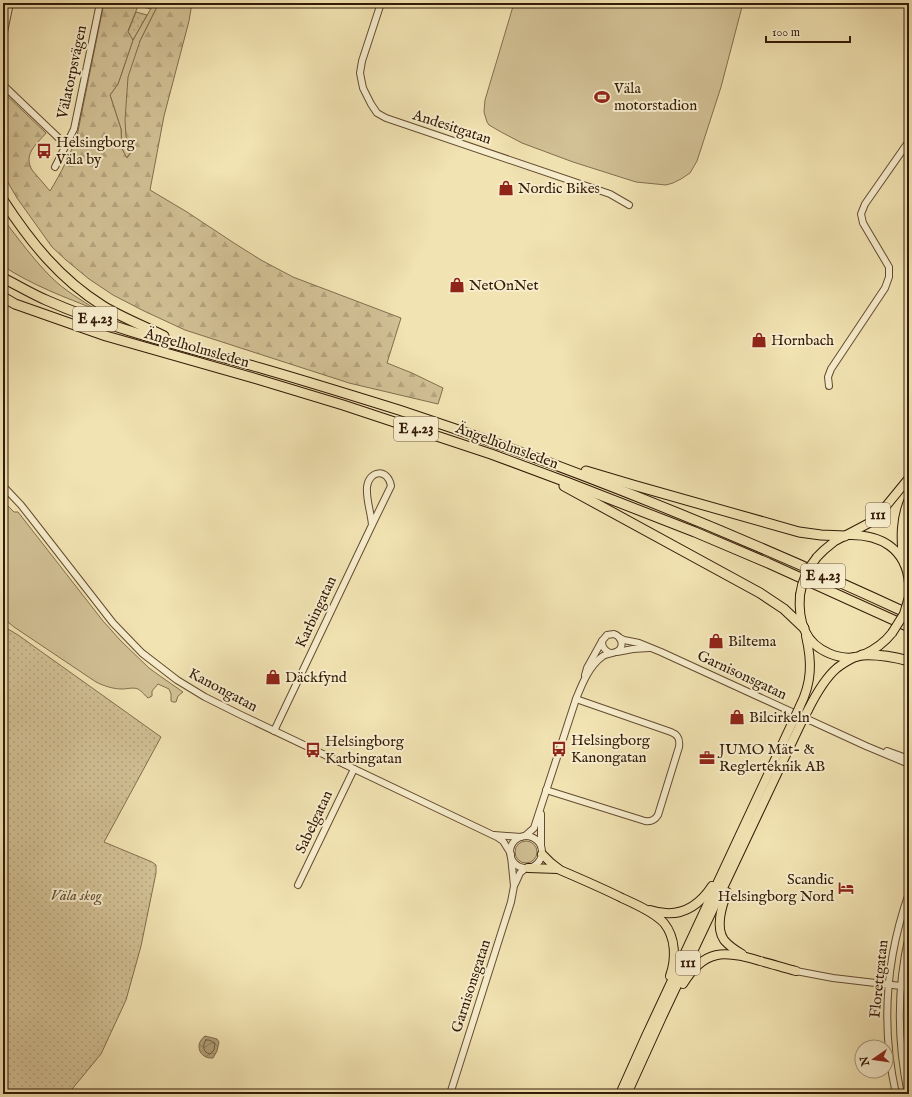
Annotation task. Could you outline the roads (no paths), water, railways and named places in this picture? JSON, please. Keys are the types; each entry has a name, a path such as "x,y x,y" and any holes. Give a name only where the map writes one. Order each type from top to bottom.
{"highway":[{"path":"3,200 26,234 44,256 74,286 124,318 191,349"},
{"name":"E 4.23","path":"3,278 46,300 89,317 191,349"},
{"name":"E 4.23","path":"3,292 37,311"},
{"path":"3,297 15,304 37,311"},
{"name":"Ängelholmsleden","path":"37,311 106,336 350,407 492,454 695,532 768,563 909,627"},
{"name":"Ängelholmsleden","path":"191,349 265,369 362,399 514,450 571,471 696,520 909,614"},
{"path":"514,450 543,456 633,485 799,532 822,535 846,535"},
{"path":"533,470 627,519 760,593 784,609 805,629"},
{"path":"859,656 872,654 909,662"}],"main road":[{"name":"111","path":"804,708 805,695 808,686 810,655 800,609 800,595 804,578 818,557 830,545 864,526 876,517 909,478"},
{"name":"111","path":"909,499 902,521 901,541 909,583"},
{"path":"846,535 869,536 880,540 893,549 906,565"},
{"name":"111","path":"627,1094 750,832 804,708 832,672 844,663 877,647 886,640 904,614 909,596"},
{"path":"805,629 814,644 825,651 836,656 859,656"},
{"name":"111","path":"620,1094 732,850 798,721"},
{"path":"746,956 734,949 724,940 720,922 725,897 750,832"},
{"path":"640,907 656,912 670,914 689,909 706,894 732,850"},
{"path":"541,852 560,870 640,907 659,919 664,924 671,936 674,962 671,974 646,1036"},
{"path":"527,868 560,870"},
{"path":"662,1017 687,977 700,962 708,958 721,954 746,956 796,971"}],"street":[{"path":"3,36 10,3"},
{"name":"Välatorpsvägen","path":"55,167 74,129 100,3"},
{"name":"Andesitgatan","path":"381,3 362,62 360,73 365,92 377,113 386,118 610,194 629,205"},
{"path":"3,84 66,145"},
{"path":"829,386 828,377 831,369 885,288 889,277 889,267 863,223 861,214 865,204 909,141"},
{"name":"Karbingatan","path":"274,731 391,486 388,478 384,474 380,473 373,476 367,487 372,525"},
{"name":"Kanongatan","path":"3,486 37,524 104,613 142,653 168,674 205,697 492,835 503,841 511,855"},
{"name":"Garnisonsgatan","path":"584,681 586,668 602,641 607,635 618,635 624,640 639,643 672,657 866,746 909,764"},
{"path":"617,652 620,649 622,642 620,638"},
{"path":"602,641 604,649 610,653"},
{"name":"Garnisonsgatan","path":"523,837 534,828 576,699 592,668 598,660 610,653 650,648"},
{"path":"546,790 645,821 654,820 658,815 679,747 679,738 677,735 576,699"},
{"name":"Garnisonsgatan","path":"866,746 909,758"},
{"name":"Sabelgatan","path":"298,885 354,769"},
{"name":"Garnisonsgatan","path":"541,852 540,828 542,804"},
{"name":"Kanongatan","path":"492,835 523,837"},
{"path":"523,837 529,837 536,840 540,846 541,852 541,858 536,864 527,868 515,863 511,855 511,847 515,841 523,837"},
{"name":"Garnisonsgatan","path":"511,855 514,886"},
{"name":"Garnisonsgatan","path":"450,1094 506,921 514,886 520,873 527,868"},
{"name":"Florettgatan","path":"896,1094 889,1058 887,1037 888,985 897,932 909,893"},
{"name":"Florettgatan","path":"908,1094 902,1060 899,1019 901,986 909,935"},
{"path":"796,971 833,978 901,986"}],"water":[{"path":"205,1036 217,1039 219,1042 217,1051 213,1058 208,1058 201,1054 199,1047"}],"place":[{"name":"Väla motorstadion","path":"602,97"},
{"name":"Helsingborg Väla by","path":"44,151"},
{"name":"Nordic Bikes","path":"506,188"},
{"name":"NetOnNet","path":"457,285"},
{"name":"Hornbach","path":"759,340"},
{"name":"Biltema","path":"716,641"},
{"name":"Däckfynd","path":"273,677"},
{"name":"Bilcirkeln","path":"737,717"},
{"name":"Helsingborg Kanongatan","path":"559,749"},
{"name":"Helsingborg Karbingatan","path":"313,750"},
{"name":"JUMO Mät- & Reglerteknik AB","path":"707,758"},
{"name":"Scandic Helsingborg Nord","path":"846,888"}],"park label":[{"name":"Väla skog","path":"76,895"}]}
